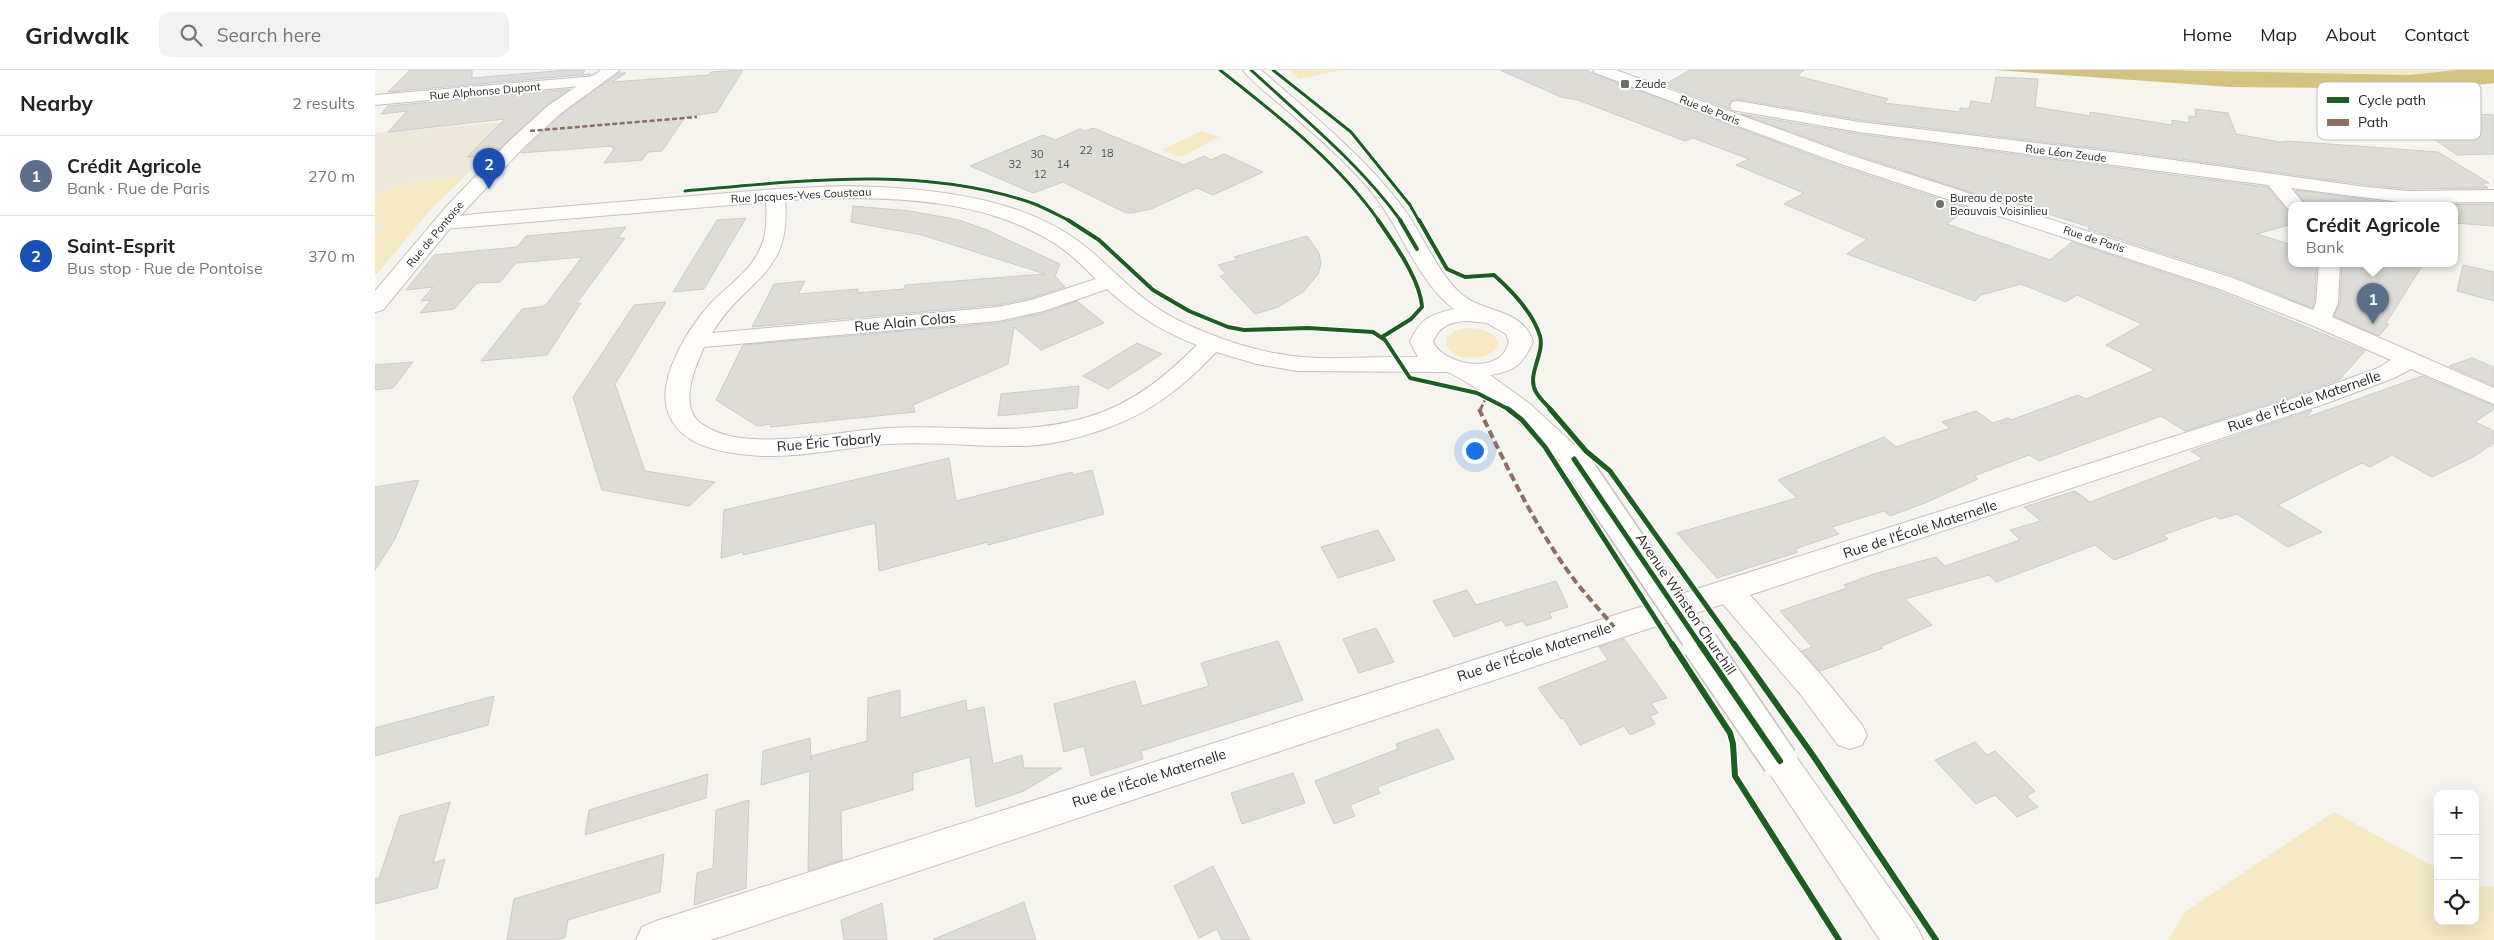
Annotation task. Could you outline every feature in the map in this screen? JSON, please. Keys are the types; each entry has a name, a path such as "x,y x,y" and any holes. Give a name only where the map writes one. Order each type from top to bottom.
{"street":[{"name":"Rue de Pontoise","path":"375,305 444,223 536,125 612,70"},
{"path":"1240,70 1272,91"},
{"path":"1251,70 1272,91 1333,143 1365,175 1395,211 1417,250 1457,301 1509,325 1520,338 1519,350 1510,360"},
{"name":"Rue de Paris","path":"1601,70 1821,151 2180,268 2319,320 2494,398"},
{"name":"Rue Alphonse Dupont","path":"375,100 596,81"},
{"name":"Rue Léon Zeude","path":"1642,84 1762,111 1826,123 2390,196 2494,196"},
{"path":"2274,180 2292,202"},
{"name":"Rue Jacques-Yves Cousteau","path":"444,223 775,195 877,191 939,198 973,204 1016,217 1057,236 1076,249 1110,281 1150,313 1213,342 1261,357 1298,363 1399,362 1484,369 1510,360"},
{"name":"Rue Éric Tabarly","path":"775,195 777,230 766,258 752,276 716,311 696,341 683,366 677,386 677,404 685,422 700,435 714,441 744,447 764,448 889,436 1027,438 1057,434 1099,422 1145,402 1175,380 1213,342"},
{"path":"1417,250 1435,300 1430,327 1421,339 1424,351 1450,367"},
{"path":"2319,320 2327,303 2330,267"},
{"name":"Rue Alain Colas","path":"696,341 998,314 1036,306 1110,281"},
{"path":"1354,363 1399,349 1430,327 1465,314 1493,318"},
{"name":"Avenue Winston Churchill","path":"1510,360 1510,375 1515,386 1553,426 1903,940"},
{"name":"Rue de l'École Maternelle","path":"656,940 2351,387 2386,373 2410,360"},
{"name":"Avenue Winston Churchill","path":"1450,367 1479,378 1503,394 1574,459"},
{"path":"1729,591 1807,679 1851,735"}],"shaded area":[{"path":"1289,70 1342,70 1299,79"},
{"path":"1995,70 2160,70 2409,75 2456,70 2494,70 2494,83 2481,85 2481,82 2317,82 2317,88 2230,87"},
{"path":"2160,70 2456,70 2409,75"},
{"path":"525,118 429,211 375,276 375,133 506,122"},
{"path":"1201,131 1219,137 1181,157 1162,150"},
{"path":"463,177 429,211 375,276 375,234 387,222 375,223 375,197 401,184"},
{"path":"1467,328 1480,329 1492,334 1498,341 1497,348 1485,355 1470,358 1450,351 1446,345 1447,337 1455,331"},
{"path":"2334,812 2434,867 2434,925 2479,925 2479,885 2494,887 2494,940 2168,940 2186,911"}],"building":[{"path":"410,70 472,70 472,78 585,70 582,75 388,92"},
{"path":"743,70 717,112 685,117 662,151 648,152 642,160 604,163 615,148 612,148 613,146 521,153 562,114 619,73 626,73 612,82 709,75 711,72"},
{"path":"1500,70 1585,70 1837,165 1967,208 1947,224 2050,260 2072,242 2216,290 2365,351 2339,380 2311,390 2185,431 2161,416 2039,461 2029,455 1974,476 1978,479 1925,503 1890,516 1884,511 1832,527 1839,534 1795,549 1798,552 1717,578 1677,533 1797,498 1778,480 1884,437 1896,447 1950,428 1942,422 1976,411 1993,423 2008,418 2011,420 2078,395 2086,399 2155,370 2106,345 2142,324 2077,295 2066,302 2021,284 1981,295 1975,301 1847,254 1867,239 1784,204 1804,193 1736,165 1749,159 1693,138 1685,141 1578,100 1561,97"},
{"path":"1690,70 1804,70 1797,76 1888,99 1884,103 1960,112 1960,108 1969,109 1971,101 1991,104 1996,77 2038,79 2035,107 2090,116 2090,112 2172,125 2172,120 2189,123 2189,116 2196,117 2195,109 2228,113 2236,134 2280,142 2288,141 2438,152 2489,183 2481,183 2488,188 2408,189 2366,185 2145,154 1859,120 1738,99 1730,101 1730,109 1664,85"},
{"path":"570,89 548,104 493,155 467,157 505,119 388,132 407,111 381,114 388,106"},
{"path":"1741,114 1859,134 2267,187 2288,211 2288,225 2257,234 2288,244 2288,267 2317,267 2314,303 2312,308 2234,276 2088,229 2090,227 1984,194 1982,196"},
{"path":"2481,114 2494,115 2494,154 2457,155 2435,140 2481,140"},
{"path":"1093,128 1184,165 1204,156 1211,160 1224,154 1263,172 1213,195 1197,188 1151,209 1126,213 1063,182 1033,193 970,166 1043,135 1055,140 1080,129 1085,131"},
{"path":"2295,190 2385,202 2305,202"},
{"path":"2458,204 2494,204 2494,226 2458,223"},
{"path":"853,206 910,211 959,220 987,230 1060,264 1055,276 1065,287 1031,298 998,305 752,327 774,284 805,281 798,294 858,289 857,293 904,289 905,285 1045,274 922,235 851,222"},
{"path":"746,218 704,289 673,292 717,220"},
{"path":"626,227 618,238 625,238 576,304 581,303 547,355 481,361 522,309 545,306 582,257 516,263 500,282 477,283 454,309 420,313 431,300 421,301 433,287 406,290 434,255 517,247 526,236"},
{"path":"1307,236 1319,253 1321,264 1318,274 1303,292 1278,307 1255,314 1220,276 1226,274 1218,265 1237,260 1234,257"},
{"path":"2463,265 2494,272 2494,301 2457,291"},
{"path":"2342,267 2421,267 2386,323 2389,324 2379,336 2334,316 2340,303"},
{"path":"1077,301 1104,323 1041,350 1014,327 1008,364 913,405 915,412 770,427 772,424 757,426 716,400 743,345 998,323 1044,313"},
{"path":"666,302 615,384 645,471 715,482 689,506 602,490 573,397 634,305"},
{"path":"1137,343 1162,354 1108,389 1083,376"},
{"path":"2472,358 2494,367 2494,386 2449,366"},
{"path":"413,362 393,388 375,390 375,365"},
{"path":"2422,376 2494,406 2494,409 2475,422 2494,431 2494,443 2473,457 2432,477 2392,455 2370,467 2362,463 2319,484 2278,505 2322,532 2288,547 2237,514 2220,519 2216,516 2163,535 2168,539 2114,560 2095,545 1996,582 1989,575 1905,599 1932,625 1881,646 1883,648 1820,671 1802,651 1812,647 1780,611 1847,588 1844,585 1874,574 1936,557 1945,566 2020,540 2010,530 2041,521 2024,507 2075,491 2090,502 2203,459 2191,451 2312,410 2305,418"},
{"path":"1079,386 1077,408 998,416 1001,394"},
{"path":"949,458 956,501 1072,472 1073,475 1092,470 1104,514 988,545 988,542 879,571 875,523 743,555 743,552 721,558 724,510"},
{"path":"419,480 395,539 375,570 375,487"},
{"path":"1378,530 1395,560 1338,578 1321,547"},
{"path":"1556,581 1568,607 1549,613 1552,618 1526,626 1523,621 1506,626 1502,620 1454,637 1433,601 1467,590 1476,605"},
{"path":"1376,628 1394,662 1359,673 1343,639"},
{"path":"1624,639 1667,698 1651,703 1658,713 1650,716 1655,724 1630,735 1624,726 1580,745 1563,718 1561,719 1538,688 1608,660 1599,647"},
{"path":"1278,641 1303,700 1141,751 1143,759 1091,776 1084,746 1064,752 1054,704 1135,681 1142,706 1209,686 1201,663"},
{"path":"900,690 900,718 966,700 967,711 984,707 993,764 1022,755 1024,768 1062,768 1024,791 976,807 970,757 913,773 913,790 841,811 842,860 808,871 810,771 761,785 763,751 810,738 811,760 811,756 867,741 868,698"},
{"path":"494,696 488,725 375,756 375,728"},
{"path":"1438,729 1454,759 1377,787 1380,793 1350,805 1355,816 1334,824 1315,781 1398,749 1396,744"},
{"path":"1975,742 1987,755 1995,751 2035,791 2027,796 2038,807 2017,817 1995,795 1976,804 1935,760"},
{"path":"1293,773 1305,803 1242,824 1231,793"},
{"path":"708,774 706,798 585,835 589,810"},
{"path":"749,800 746,888 694,905 697,873 713,868 716,810"},
{"path":"450,802 433,863 445,859 437,888 375,904 375,879 379,878 400,816"},
{"path":"664,854 660,892 568,920 565,937 557,940 507,940 514,899"},
{"path":"1213,866 1250,940 1222,940 1217,929 1199,938 1174,886"},
{"path":"1024,902 1036,940 934,940 934,939"},
{"path":"882,903 887,940 844,940 841,920"}],"marked path":[{"path":"530,131 697,117"},
{"path":"1487,396 1479,408 1529,509 1570,575 1614,627"}],"cycle path":[{"path":"1220,70 1274,113 1326,160 1351,186 1393,241 1421,297 1422,307 1411,319 1382,337"},
{"path":"1251,70 1334,145 1370,181 1402,223 1417,249"},
{"path":"1273,70 1351,132 1410,205 1447,269 1465,277 1494,275 1509,288 1533,322 1540,337 1540,350 1533,375 1535,391 1586,451 1610,471 1814,757 1936,940"},
{"path":"685,191 783,183 886,179 937,182 987,190 1034,204 1078,225 1099,240 1153,290 1198,316 1228,327 1244,330 1308,328 1373,332 1385,340 1402,369 1410,378 1477,393 1509,409 1522,420 1545,447 1730,733 1733,744 1735,776 1839,940"},
{"path":"1574,459 1780,761"}],"place":[{"name":"Zeude","path":"1625,84"},
{"name":"Saint-Esprit","path":"489,189"},
{"name":"Bureau de poste Beauvais Voisinlieu","path":"1940,204"},
{"name":"Crédit Agricole","path":"2373,324"}]}
